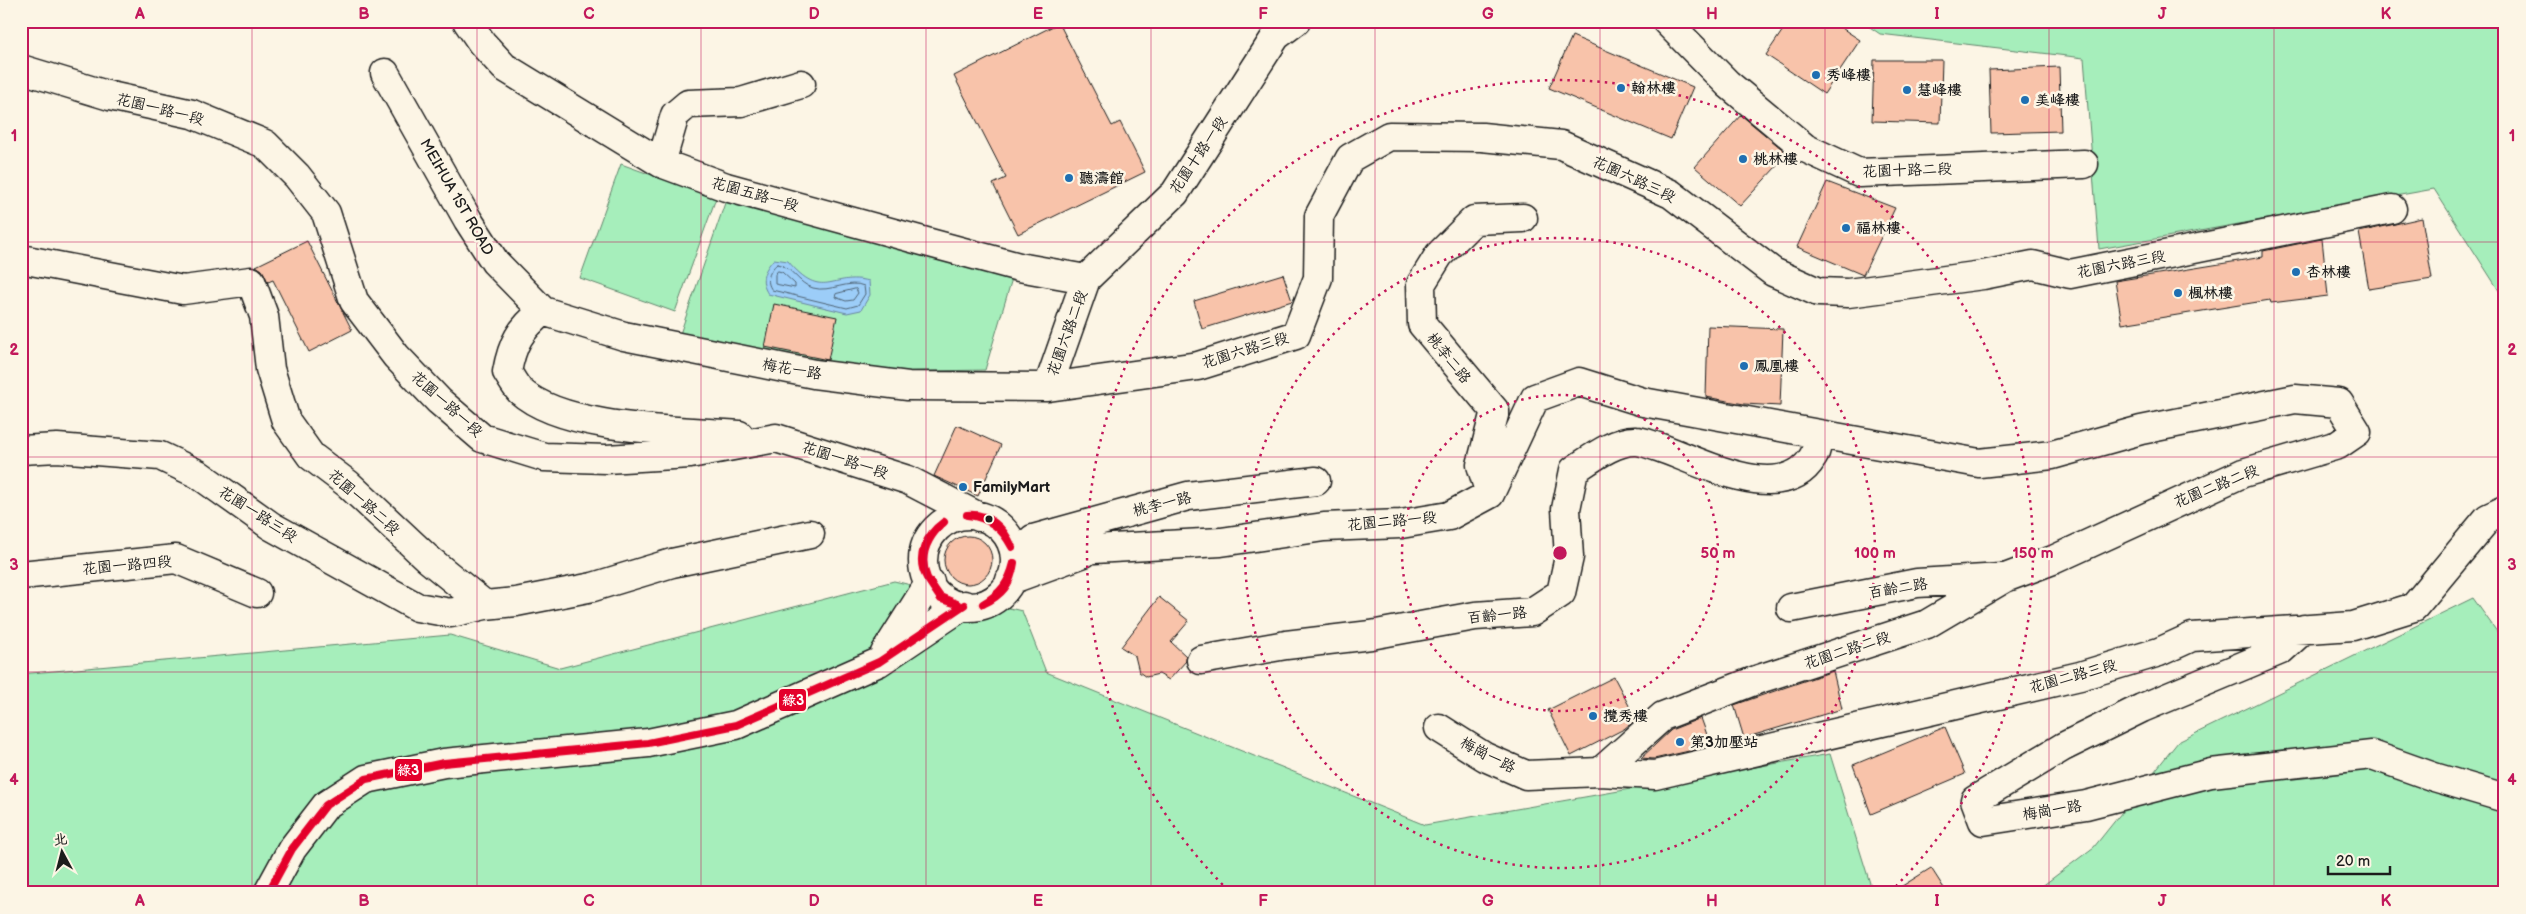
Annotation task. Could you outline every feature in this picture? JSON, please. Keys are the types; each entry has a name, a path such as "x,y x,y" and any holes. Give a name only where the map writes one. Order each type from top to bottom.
{"street":[{"name":"花園五路一段","path":"467,21 482,43 504,67 661,163 726,187 921,241 1019,267 1086,279"},
{"name":"花園十路一段","path":"1086,279 1175,193 1276,36 1296,21"},
{"name":"花園十路二段","path":"1666,21 1728,84 1805,148 1859,173 2084,164"},
{"name":"花園一路一段","path":"21,69 110,96 192,114 265,144 297,176 326,213 354,300 396,356 439,401 482,438 544,457 606,459 690,454 776,438 908,480 979,517"},
{"name":"MEIHUA 1ST ROAD","path":"385,73 463,212 495,262 543,311"},
{"path":"21,84 63,82"},
{"path":"661,163 675,115 688,104 741,102 801,84"},
{"name":"花園六路三段","path":"1048,387 1198,366 1296,334 1318,278 1319,216 1350,158 1389,136 1482,137 1561,145 1671,194 1773,272 1818,292 1848,293 1983,275 2033,264 2070,274 2392,209"},
{"name":"桃李二路","path":"1490,494 1481,465 1495,412 1422,324 1421,284 1439,256 1474,220 1523,218"},
{"name":"花園一路二段","path":"21,259 183,290 251,281 264,316 270,369 286,421 311,456 348,484 427,558 485,605"},
{"name":"花園六路二段","path":"1048,387 1086,279"},
{"path":"543,311 527,324 516,340 506,372 519,390 537,403 599,424 776,438"},
{"name":"梅花一路","path":"543,311 624,336 814,374 908,386 1048,387"},
{"path":"1490,494 1535,398 1579,382 1643,402 1819,435"},
{"name":"花園二路二段","path":"1600,772 1663,716 1760,679 1927,624 2006,578 2053,560 2243,473 2338,445 2356,432 2339,403 2295,399 2141,430 2052,454 1978,463 1819,435"},
{"name":"百齡一路","path":"1201,660 1286,644 1371,635 1476,616 1532,612 1562,594 1569,557 1566,509 1574,470 1606,448 1636,440 1688,457 1727,473 1766,482 1799,473 1814,457 1819,435"},
{"name":"花園一路三段","path":"21,450 57,448 160,456 198,474 271,526 417,607 451,613 485,605"},
{"path":"908,480 934,532"},
{"name":"桃李一路","path":"1012,544 1188,496 1316,481"},
{"name":"花園二路一段","path":"1012,544 1094,549 1221,542 1324,527 1401,524 1449,516 1490,494"},
{"name":"花園二路三段","path":"1600,772 1655,775 2080,676 2159,652 2192,637 2353,626 2414,606 2488,518 2505,510"},
{"path":"967,514 979,517 991,520 1007,534 1012,544 1014,568 1010,580 1002,592 992,601 979,606 950,603 937,595 923,570 922,556 925,542 942,522 954,516 967,514"},
{"path":"485,605 516,602 593,587 672,563 810,534"},
{"path":"1010,580 1094,549"},
{"name":"花園一路四段","path":"21,575 176,559 257,593"},
{"name":"百齡二路","path":"1791,608 1917,583 2006,578"},
{"path":"879,662 930,582"},
{"path":"268,893 292,849 326,805 366,779 444,763 648,742 736,725 879,662 964,604"},
{"name":"梅崗一路","path":"2304,629 2281,650 2142,708 2055,752 1975,800 1983,821 2086,805 2211,773 2372,755 2434,777 2505,798"},
{"name":"梅崗一路","path":"1439,728 1485,757 1526,775 1600,772"}],"green space":[{"path":"1861,21 2505,21 2505,300 2434,189 2099,249 2084,58 1880,34"},
{"path":"621,164 716,198 675,312 580,278"},
{"path":"726,200 1013,275 985,370 871,372 680,334"},
{"path":"894,581 1022,611 1046,672 1425,825 1830,754 1873,893 21,893 21,674 450,635 560,668"},
{"path":"2473,598 2505,643 2505,893 2033,893 2094,847 2178,742"}],"water":[{"path":"774,259 788,261 800,274 819,283 856,279 869,281 870,295 861,310 847,313 768,294 763,280 768,267"}],"building":[{"name":"秀峰樓","path":"1789,21 1831,21 1860,40 1824,94 1766,55"},
{"path":"1059,23 1112,126 1120,122 1145,172 1018,234 993,184 1006,178 954,76"},
{"name":"翰林樓","path":"1572,36 1693,87 1671,139 1549,88"},
{"name":"慧峰樓","path":"1874,60 1942,60 1940,123 1872,121"},
{"name":"美峰樓","path":"2059,67 2061,131 1991,133 1989,70"},
{"name":"桃林樓","path":"1741,115 1788,154 1740,206 1695,167"},
{"name":"福林樓","path":"1827,182 1895,208 1863,275 1797,247"},
{"path":"2422,218 2432,279 2369,289 2359,232"},
{"path":"2322,239 2328,296 2271,303 2270,300 2122,324 2115,281 2263,257 2263,251"},
{"path":"307,241 352,330 309,352 273,280 268,282 262,270 256,266"},
{"path":"1283,274 1292,301 1202,329 1194,301"},
{"path":"774,304 837,317 828,360 765,347"},
{"name":"鳳凰樓","path":"1708,326 1783,329 1780,406 1744,404 1706,397"},
{"path":"957,425 1001,445 978,496 934,476"},
{"path":"968,536 977,538 985,543 990,551 992,560 990,569 985,577 977,582 968,584 959,582 951,577 946,569 944,560 946,551 951,543 959,538"},
{"path":"1159,597 1189,621 1171,642 1186,656 1186,661 1169,680 1159,674 1146,677 1139,672 1135,656 1121,647"},
{"path":"1833,671 1842,709 1744,738 1734,705"},
{"name":"攬秀樓","path":"1614,677 1636,719 1624,729 1571,756 1548,710"},
{"name":"第3加壓站","path":"1701,718 1711,746 1654,759 1641,758 1671,730"},
{"path":"1945,727 1965,774 1871,814 1853,765"},
{"path":"1931,868 1947,893 1891,893"}],"transit line":[{"name":"綠3","path":"967,515 982,518 994,525 1004,534 1012,547"},
{"name":"綠3","path":"967,515 982,516 995,523 1005,534 1012,547"},
{"name":"綠3","path":"927,578 922,563 924,547 932,533 944,522"},
{"name":"綠3","path":"927,578 923,562 925,548 932,534 944,522"},
{"name":"綠3","path":"983,604 995,596 1003,587 1010,576 1014,563"},
{"name":"綠3","path":"983,604 1000,593 1008,583 1014,563"},
{"name":"綠3","path":"927,578 940,597 957,604"},
{"name":"綠3","path":"927,578 941,599 957,604"},
{"name":"綠3","path":"268,893 292,849 326,805 366,779 444,763 648,743 736,725 879,662 964,605"}],"place":[{"name":"秀峰樓","path":"1816,75"},
{"name":"翰林樓","path":"1621,88"},
{"name":"慧峰樓","path":"1907,90"},
{"name":"美峰樓","path":"2025,100"},
{"name":"桃林樓","path":"1743,159"},
{"name":"聽濤館","path":"1069,178"},
{"name":"福林樓","path":"1846,228"},
{"name":"杏林樓","path":"2296,272"},
{"name":"楓林樓","path":"2178,293"},
{"name":"鳳凰樓","path":"1744,366"},
{"name":"FamilyMart","path":"963,487"},
{"name":"攬秀樓","path":"1593,716"},
{"name":"第3加壓站","path":"1680,742"}]}
